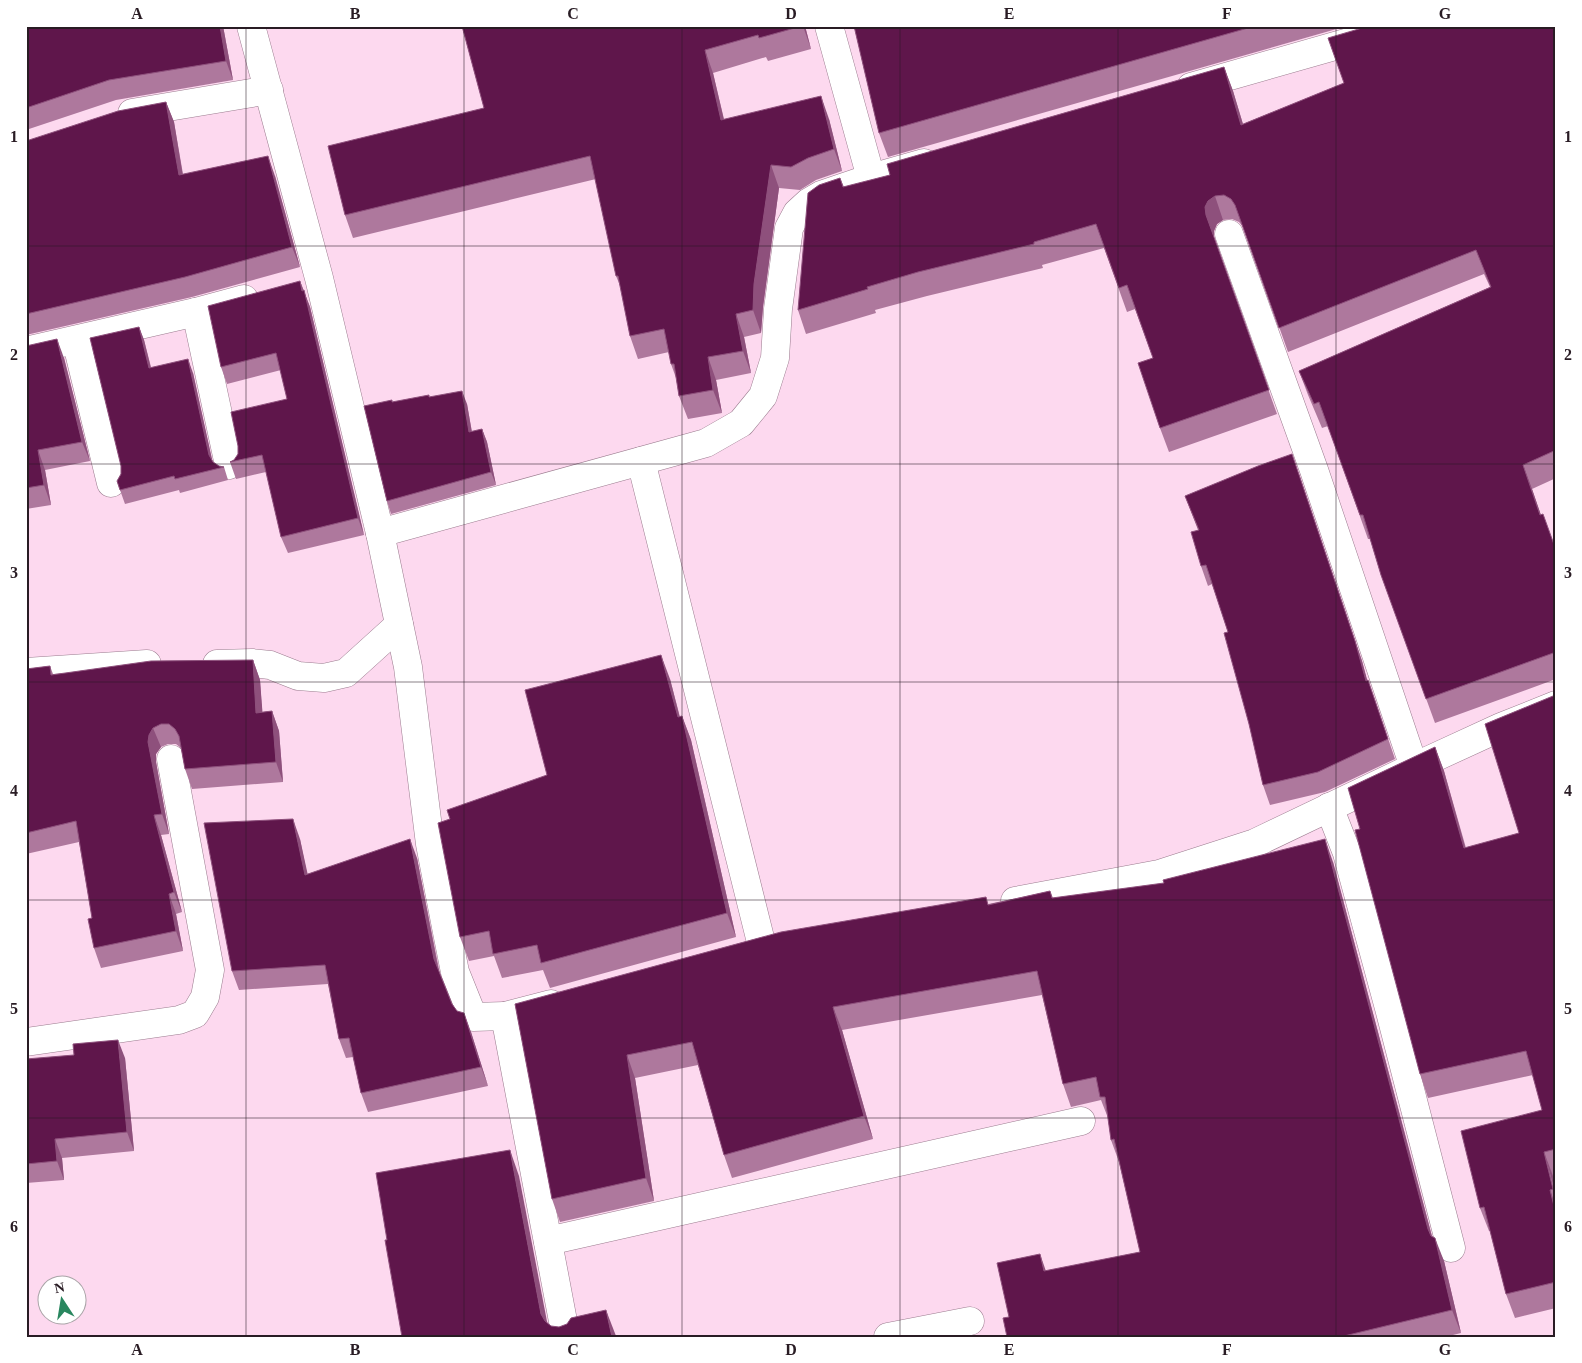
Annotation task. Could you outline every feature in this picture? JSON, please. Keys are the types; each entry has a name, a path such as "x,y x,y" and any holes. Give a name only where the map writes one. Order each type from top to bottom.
{"street":[{"path":"251,26 268,90 309,281 380,533 408,667 430,844 455,972 473,1016 505,1016 572,998"},
{"path":"829,26 872,178"},
{"path":"1167,94 1405,26"},
{"path":"112,118 131,113 268,90"},
{"path":"380,533 706,443 741,423 763,396 775,358 778,309 789,228 797,213 809,202 821,195 948,156"},
{"path":"1229,234 1314,470 1414,766"},
{"path":"26,350 196,312 272,291"},
{"path":"196,312 229,464"},
{"path":"76,340 111,483"},
{"path":"642,461 775,942 734,954"},
{"path":"26,672 136,665 252,663 270,666 298,676 324,678 346,674 399,625"},
{"path":"993,904 1159,874 1255,843 1414,766 1556,705"},
{"path":"26,1042 179,1020 195,1014 205,997 210,970 171,759"},
{"path":"1329,807 1352,871 1392,1017 1451,1248"},
{"path":"505,1016 566,1337"},
{"path":"548,1241 1081,1121"},
{"path":"888,1337 970,1321"}],"building":[{"path":"26,26 220,26 226,61 109,80 26,108"},
{"path":"462,26 802,26 759,38 758,35 705,50 721,120 821,96 834,149 808,158 791,167 771,165 754,284 753,310 736,314 743,351 708,357 713,390 679,396 674,364 671,364 664,329 630,336 590,156 345,215 328,146 484,108"},
{"path":"854,26 1255,26 879,133"},
{"path":"1369,26 1556,26 1556,450 1523,465 1540,515 1543,514 1556,550 1556,652 1426,699 1381,575 1363,515 1360,515 1319,402 1314,404 1299,371 1491,287 1476,250 1279,328 1235,205 1231,199 1224,195 1215,196 1208,201 1205,207 1206,215 1269,390 1160,428 1138,363 1153,358 1127,285 1119,288 1096,224 1034,242 1034,244 918,272 798,310 808,193 819,185 840,178 843,187 890,175 887,164 1224,67 1241,125 1344,83 1328,38"},
{"path":"166,102 179,175 268,156 292,247 185,277 26,314 26,141 118,111"},
{"path":"300,281 302,291 304,290 358,518 281,537 262,455 230,462 238,454 231,412 287,399 276,353 221,367 208,306"},
{"path":"139,327 149,368 188,359 209,455 213,462 224,467 175,479 174,476 120,490 117,481 121,474 121,466 90,338"},
{"path":"57,339 82,442 38,450 44,485 26,488 26,346"},
{"path":"462,391 469,432 482,429 491,472 387,501 364,406 392,400 392,402"},
{"path":"1292,454 1355,641 1366,681 1368,680 1388,739 1318,772 1263,785 1249,724 1224,633 1228,632 1206,565 1201,566 1191,532 1199,530 1185,496"},
{"path":"661,655 678,717 682,716 727,913 541,963 537,945 493,954 489,931 460,937 438,823 450,819 447,810 547,775 525,690"},
{"path":"253,660 256,713 272,711 276,762 185,769 179,736 175,729 169,724 161,724 153,728 148,742 162,814 154,815 174,892 169,894 176,931 94,948 88,919 92,918 76,821 26,833 26,669 50,666 51,675 151,661"},
{"path":"1556,694 1556,1149 1544,1152 1553,1189 1550,1190 1556,1214 1556,1282 1506,1294 1484,1207 1480,1208 1461,1131 1542,1110 1526,1051 1420,1074 1355,830 1360,829 1348,788 1435,747 1464,848 1519,833 1485,724"},
{"path":"293,819 305,875 410,839 434,959 452,1004 457,1011 464,1013 481,1067 361,1093 349,1038 339,1039 325,965 232,971 204,823"},
{"path":"1325,839 1428,1229 1431,1236 1435,1238 1452,1310 1344,1337 1007,1337 1003,1318 1009,1317 997,1263 1040,1254 1044,1271 1140,1252 1114,1139 1111,1140 1105,1097 1100,1097 1096,1077 1063,1084 1037,971 833,1007 864,1116 724,1155 692,1042 627,1055 646,1178 552,1199 515,1004 781,932 986,897 988,905 1050,891 1052,898 1164,883 1163,880"},
{"path":"118,1040 127,1132 55,1139 57,1161 26,1164 26,1059 74,1055 73,1044"},
{"path":"510,1150 541,1314 551,1326 559,1327 567,1324 571,1318 606,1310 612,1337 402,1337 385,1240 387,1240 376,1173"}]}
